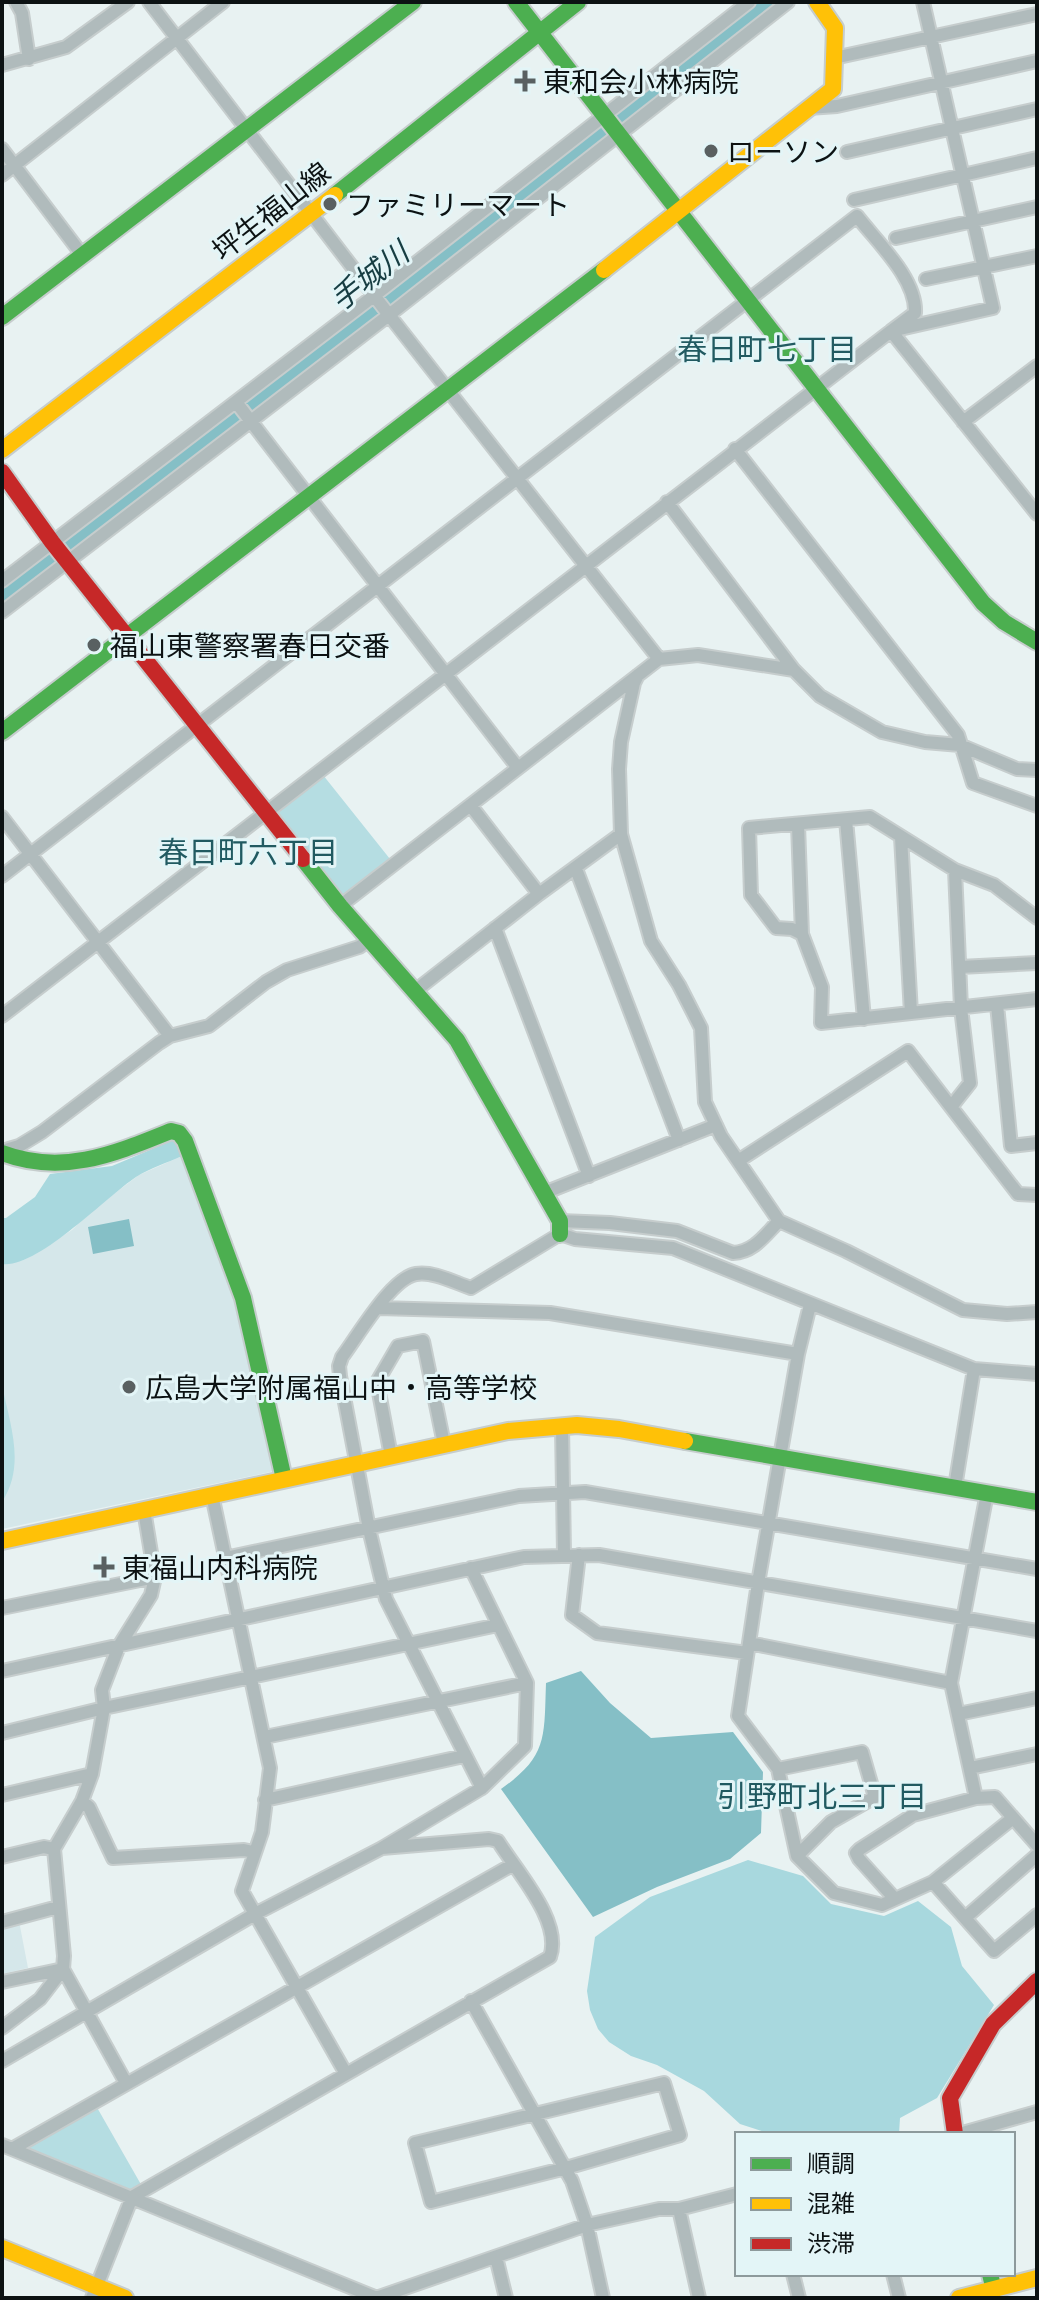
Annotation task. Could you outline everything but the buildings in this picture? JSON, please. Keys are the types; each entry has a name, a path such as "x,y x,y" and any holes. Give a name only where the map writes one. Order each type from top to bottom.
{"street":[{"path":"16,2 22,13 29,59"},
{"path":"2,65 66,47 128,2"},
{"path":"149,2 387,313 659,659"},
{"path":"2,175 223,2"},
{"path":"2,317 413,2"},
{"path":"516,2 983,603 1004,622 1037,642"},
{"name":"坪生福山線","path":"2,450 311,214 578,2"},
{"path":"2,581 60,551 249,419 387,313 749,2"},
{"path":"2,612 60,551 237,404 610,124 788,2"},
{"path":"2,732 679,213 833,89 835,28 817,2"},
{"path":"891,331 993,308 923,2"},
{"path":"834,58 1037,14"},
{"path":"808,108 837,106 1037,61"},
{"path":"847,152 1037,109"},
{"path":"2,149 83,256"},
{"path":"854,200 1037,158"},
{"path":"896,238 1037,207"},
{"path":"2,876 857,216 911,285 916,300 915,313 2,1016"},
{"path":"926,279 1037,256"},
{"path":"891,331 1037,514"},
{"path":"963,422 1037,366"},
{"path":"237,404 518,768"},
{"path":"735,449 958,735 973,783 1037,806"},
{"path":"2,472 126,636 368,941 457,1040 544,1193 560,1228 575,1239 673,1248 974,1369 1037,1374"},
{"path":"667,502 794,670 820,696 882,732 925,742 960,745 1017,769 1037,770"},
{"path":"340,906 659,659 698,655 794,670"},
{"path":"638,675 621,742 621,834 651,941 701,1028 705,1102 738,1161 779,1221 963,1310 1007,1314 1037,1312"},
{"path":"471,806 539,894"},
{"path":"2,817 170,1036"},
{"path":"802,934 792,929 776,928 751,895 749,828 870,817 955,870 994,885 1037,918"},
{"path":"846,820 864,1019"},
{"path":"798,825 802,934 822,987 821,1023 1037,999"},
{"path":"415,991 621,834"},
{"path":"901,837 911,1013"},
{"path":"576,869 679,1140"},
{"path":"951,1107 970,1083 961,1008 955,870"},
{"path":"495,928 589,1176"},
{"path":"2,1152 42,1132 170,1036 209,1026 266,982 287,970 359,947 368,941"},
{"path":"960,967 1037,963"},
{"path":"997,1005 1011,1146 1037,1143"},
{"path":"738,1161 908,1051 1018,1194 1037,1195"},
{"path":"544,1193 716,1125"},
{"path":"2,1152 37,1163 62,1165 116,1152 171,1131 179,1133 185,1141 243,1298 284,1479"},
{"path":"482,1788 436,1701 383,1589 356,1463 339,1366 342,1357 396,1285 415,1274 437,1276 471,1288 560,1228 610,1223 677,1231 740,1253 754,1246 779,1221"},
{"path":"810,1305 798,1354 738,1716 778,1769 797,1856 834,1893 882,1905 933,1882 1013,1818"},
{"path":"379,1308 550,1313 798,1354"},
{"path":"391,1456 377,1382 398,1346 423,1341 444,1444"},
{"path":"955,1487 974,1369"},
{"path":"562,1426 564,1554"},
{"path":"2,1541 444,1444 508,1431 562,1426 619,1429 1037,1502"},
{"path":"225,1558 519,1496 563,1492 610,1495 1037,1569"},
{"path":"976,1798 951,1683 987,1493"},
{"path":"212,1495 270,1768 262,1832 242,1891 345,2072"},
{"path":"2,2028 40,1999 63,1969 54,1849 82,1801 92,1774 104,1708 102,1690 119,1646 151,1595 155,1577 144,1510"},
{"path":"2,1671 471,1568 524,1557 564,1554 599,1555 1037,1631"},
{"path":"579,1555 572,1615 597,1633 748,1648 951,1683"},
{"path":"2,2061 255,1914 382,1848 482,1788 525,1746 527,1683 471,1568"},
{"path":"2,1608 155,1577"},
{"path":"2,1733 104,1708 498,1625"},
{"path":"265,1737 527,1683"},
{"path":"958,1714 1037,1698"},
{"path":"778,1769 862,1752 875,1797 831,1822 797,1856"},
{"path":"970,1768 1037,1754"},
{"path":"265,1800 464,1756"},
{"path":"2,1795 92,1774"},
{"path":"895,1899 856,1853 913,1815 976,1798 995,1797 1037,1845"},
{"path":"82,1801 89,1807 113,1858 253,1852"},
{"path":"95,2292 132,2197 550,1957 553,1948 543,1909 498,1841 489,1839 382,1848"},
{"path":"2,1857 44,1847 54,1849"},
{"path":"965,1918 1037,1855"},
{"path":"7,2147 512,1865"},
{"path":"933,1882 994,1951 1037,1915"},
{"path":"2,1922 58,1907"},
{"path":"2,1982 63,1969"},
{"path":"63,1969 126,2083"},
{"path":"957,2132 950,2098 993,2024 1037,1981"},
{"path":"471,2001 533,2115 566,2168 587,2225 603,2298"},
{"path":"664,2083 680,2135 431,2202 415,2143 533,2115 664,2083"},
{"path":"964,2132 1037,2112"},
{"path":"7,2147 376,2298 587,2225 633,2213 679,2209 735,2195"},
{"path":"679,2209 699,2298"},
{"path":"2,2248 95,2292 125,2298"},
{"path":"496,2257 506,2298"},
{"path":"794,2276 799,2298"},
{"path":"894,2276 899,2298"},
{"path":"959,2298 1037,2278"}],"shaded area":[{"path":"323,775 390,859 342,897 275,813"},
{"path":"176,1139 182,1156 136,1177 52,1244 17,1263 2,1264 2,1218 35,1197 50,1174 112,1166"},
{"name":"広島大学附属福山中・高等学校","path":"182,1156 237,1303 275,1471 2,1529 2,1264 24,1260 72,1230 90,1212 139,1175"},
{"path":"129,1219 134,1246 93,1254 88,1227"},
{"path":"2,1385 15,1459 9,1488 2,1502"},
{"path":"581,1671 610,1703 651,1738 733,1732 763,1772 761,1833 730,1859 657,1887 593,1917 501,1789 528,1766 540,1744 545,1718 546,1683"},
{"path":"748,1860 803,1876 831,1904 884,1916 918,1901 951,1927 962,1966 994,2005 937,2098 900,2118 899,2132 765,2132 740,2124 704,2091 657,2065 631,2056 609,2042 598,2029 590,2010 587,1991 595,1937 650,1897"},
{"path":"19,1921 28,1968 2,1974 2,1924"},
{"path":"95,2104 143,2188 132,2195 17,2149"}],"waterway":[{"name":"手城川","path":"2,597 377,311 773,2"}],"traffic: fast":[{"path":"2,317 413,2"},
{"path":"516,2 983,603 1004,622 1037,642"},
{"path":"335,195 578,2"},
{"path":"2,732 604,270"},
{"path":"303,859 457,1040 560,1221 560,1234"},
{"path":"2,1153 24,1160 67,1162 109,1154 171,1131 179,1133 185,1141 243,1298 284,1479"},
{"path":"685,1441 1037,1502"},
{"path":"990,2276 994,2290"}],"traffic: slow":[{"path":"604,270 833,89 835,28 817,2"},
{"path":"2,450 335,195"},
{"path":"2,1541 508,1431 577,1425 685,1441"},
{"path":"2,2248 125,2298"},
{"path":"959,2298 1037,2278"}],"traffic: jam":[{"path":"2,472 52,542 303,859"},
{"path":"955,2132 950,2098 993,2024 1037,1981"}],"place":[{"name":"東和会小林病院","path":"525,81"},
{"name":"ローソン","path":"711,151"},
{"name":"ファミリーマート","path":"330,204"},
{"name":"福山東警察署春日交番","path":"94,645"},
{"name":"広島大学附属福山中・高等学校","path":"129,1387"},
{"name":"東福山内科病院","path":"104,1567"}],"district":[{"name":"春日町七丁目","path":"767,349"},
{"name":"春日町六丁目","path":"248,852"},
{"name":"引野町北三丁目","path":"822,1796"}]}
